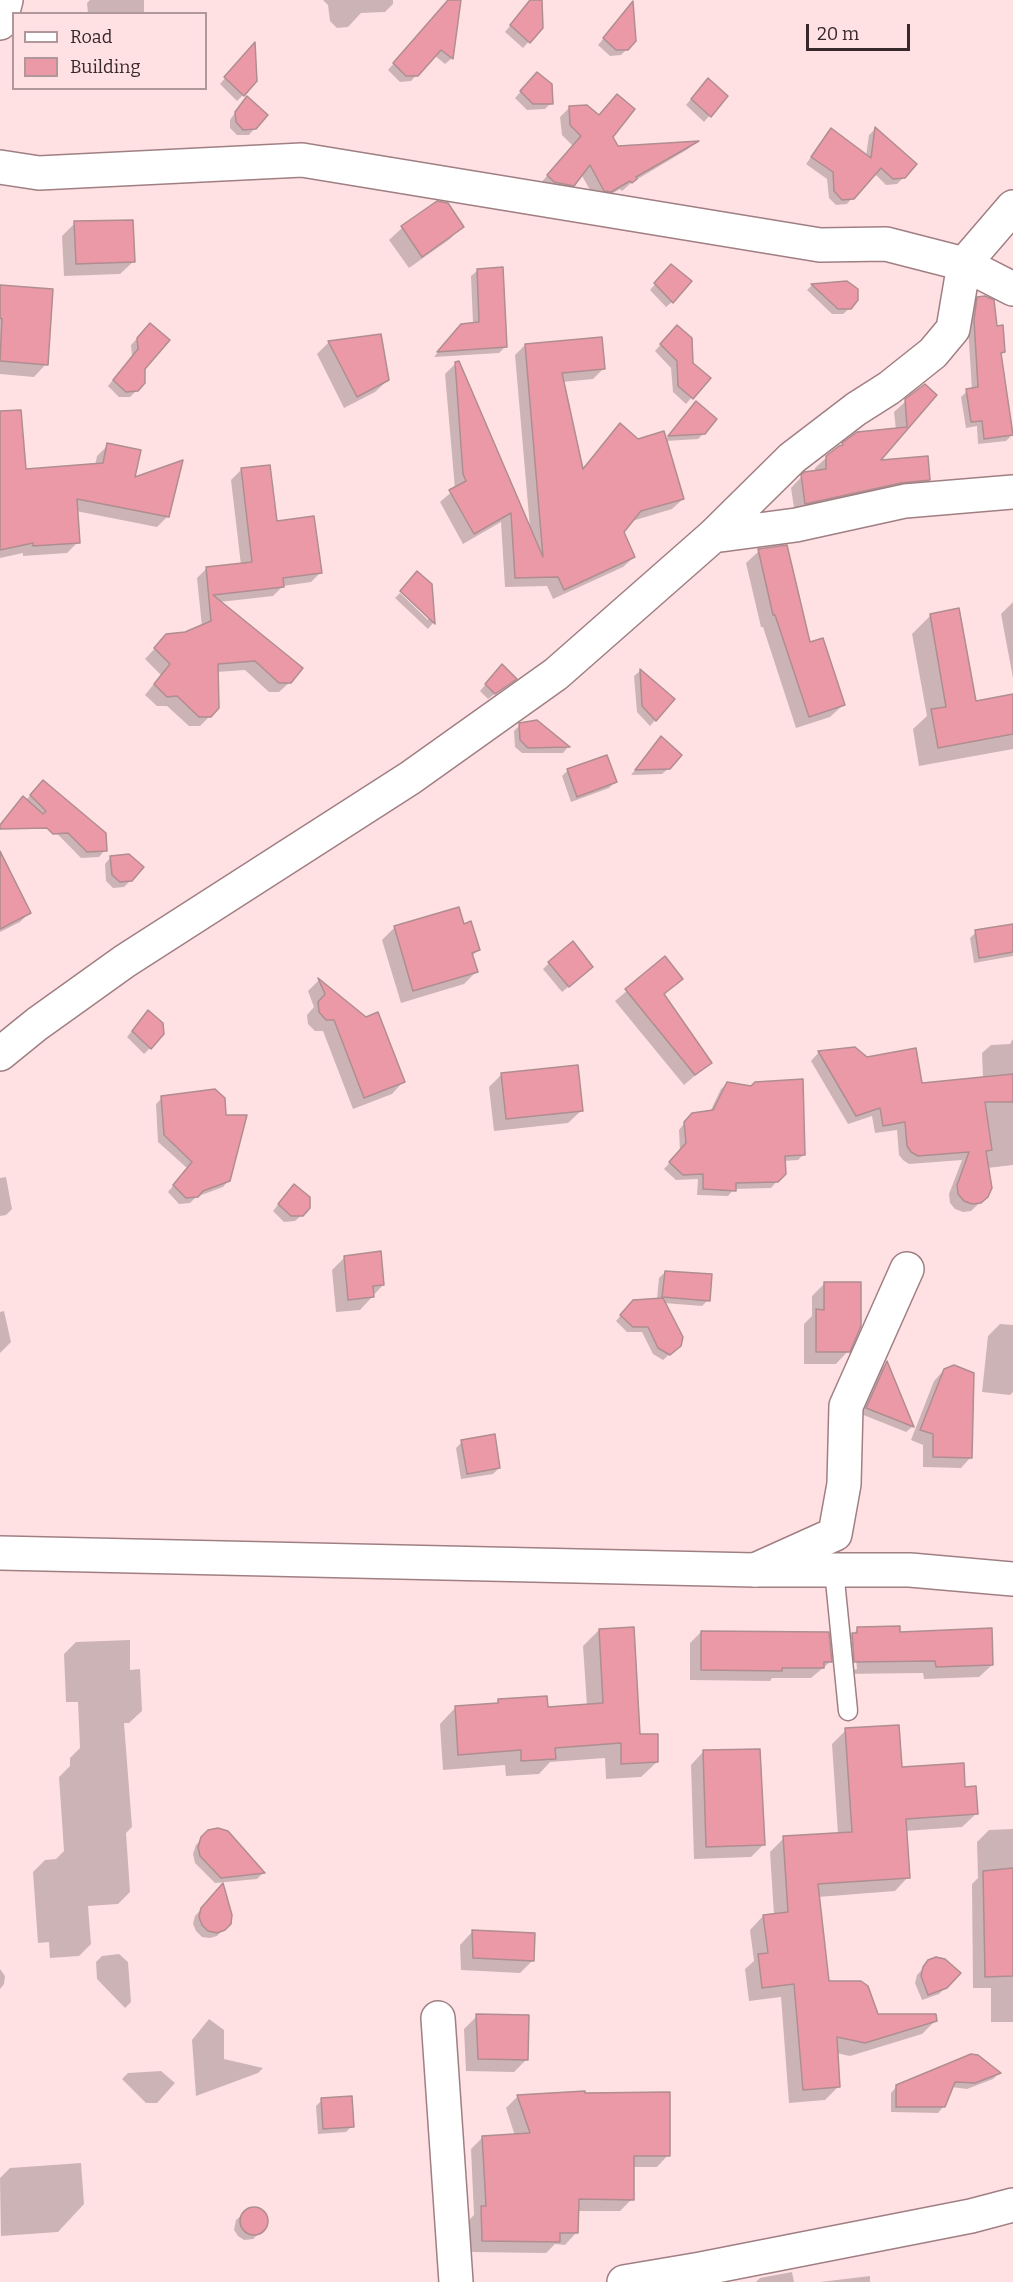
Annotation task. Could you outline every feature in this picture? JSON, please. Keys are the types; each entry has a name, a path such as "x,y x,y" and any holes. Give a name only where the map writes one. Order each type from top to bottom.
{"street":[{"path":"0,23 6,0"},
{"path":"0,167 39,173 302,160 820,245 886,244 964,264 1013,289"},
{"path":"0,1054 37,1024 125,961 410,778 556,674 713,536 792,458 856,409 890,388 933,353 953,329 964,264 1013,207"},
{"path":"713,536 796,525 905,501 1013,492"},
{"path":"755,1570 835,1534 844,1484 846,1406 907,1269"},
{"path":"0,1553 755,1570 910,1570 1013,1580"},
{"path":"438,2018 456,2282"},
{"path":"624,2282 971,2216 1013,2205"}],"lane":[{"path":"834,1570 848,1711"}],"building":[{"path":"448,0 461,0 453,59 441,50 418,76 406,76 393,63"},
{"path":"530,0 542,0 543,28 530,43 510,25"},
{"path":"633,1 636,41 628,50 616,50 603,38"},
{"path":"255,42 257,81 244,96 224,77"},
{"path":"537,72 552,84 553,104 533,104 520,91"},
{"path":"708,78 728,96 711,117 691,99"},
{"path":"617,94 635,109 613,137 618,146 699,141 636,177 637,179 632,183 630,181 611,192 604,191 590,165 574,186 554,182 547,175 581,136 570,125 569,106 587,105 599,115"},
{"path":"247,96 268,115 256,129 243,130 236,122 235,112"},
{"path":"875,127 917,164 905,178 893,179 881,168 854,199 842,200 834,191 833,172 811,157 831,128 871,158"},
{"path":"437,201 448,203 464,227 422,257 401,226"},
{"path":"133,220 135,262 76,264 74,221"},
{"path":"671,264 692,281 673,303 654,283"},
{"path":"503,267 507,347 437,352 461,324 479,322 477,269"},
{"path":"847,281 858,289 858,300 851,309 838,309 811,284"},
{"path":"0,285 53,289 48,365 0,361 2,319 0,318"},
{"path":"985,296 994,300 997,326 1003,325 1005,352 1001,353 1013,435 984,439 982,421 971,422 966,389 978,387 974,320 977,297"},
{"path":"150,323 170,340 145,369 145,383 138,391 126,392 113,380 138,349 137,338"},
{"path":"677,325 692,338 693,363 711,378 693,399 678,386 677,361 660,344"},
{"path":"381,334 389,380 357,397 328,341"},
{"path":"602,337 605,369 562,373 583,469 620,423 638,439 664,431 684,499 641,511 624,532 635,557 564,590 558,577 515,578 511,513 474,534 449,490 466,481 463,474 455,362 459,361 543,557 525,344"},
{"path":"925,384 937,395 881,460 928,456 930,480 901,483 805,504 801,475 804,472 826,469 826,456 857,432 907,427 905,399"},
{"path":"696,401 717,419 705,434 668,436"},
{"path":"21,410 26,469 103,463 107,443 141,450 135,477 183,460 169,517 77,499 80,543 33,546 33,543 0,550 0,411"},
{"path":"270,465 277,521 314,516 322,573 283,578 284,587 213,595 303,668 291,683 279,683 255,661 218,664 219,708 211,717 199,717 177,696 167,697 154,684 170,664 154,648 166,634 185,632 211,621 206,567 252,562 241,468"},
{"path":"787,545 810,642 823,638 845,705 809,717 775,615 773,615 758,549"},
{"path":"417,571 432,584 435,624 400,591"},
{"path":"959,608 976,701 1013,694 1013,734 938,748 931,709 946,707 930,614"},
{"path":"502,664 517,679 495,694 485,684"},
{"path":"640,669 675,699 656,721 642,706"},
{"path":"537,720 570,747 528,748 520,740 519,723"},
{"path":"661,736 682,755 670,769 635,770"},
{"path":"607,755 617,782 577,797 567,769"},
{"path":"43,780 106,833 107,851 87,852 68,833 53,834 47,828 0,829 0,825 23,796 43,814 46,811 30,795"},
{"path":"0,851 31,913 0,929"},
{"path":"129,854 144,867 132,881 120,882 112,875 110,856"},
{"path":"459,907 464,924 471,921 480,950 472,953 478,972 413,991 394,926"},
{"path":"1013,924 1013,952 979,958 975,930"},
{"path":"573,941 593,967 569,987 548,962"},
{"path":"665,956 683,979 664,994 712,1063 695,1075 625,989"},
{"path":"318,978 366,1017 378,1012 405,1082 364,1098 334,1020 326,1020 319,1012 318,1002 325,994"},
{"path":"148,1010 163,1023 164,1034 151,1049 132,1031"},
{"path":"855,1047 867,1057 916,1048 922,1083 1013,1074 1013,1102 985,1102 992,1150 986,1151 992,1188 988,1197 981,1203 972,1204 964,1201 958,1194 957,1185 969,1152 918,1156 907,1146 905,1122 883,1126 880,1108 856,1116 818,1051"},
{"path":"578,1065 583,1111 506,1119 501,1073"},
{"path":"803,1079 805,1155 785,1156 786,1174 778,1182 736,1183 736,1191 703,1189 703,1174 683,1175 669,1162 686,1143 684,1122 692,1113 713,1110 727,1082 751,1086 755,1082"},
{"path":"215,1089 225,1098 226,1115 247,1115 230,1181 203,1191 198,1197 186,1198 173,1185 192,1162 164,1135 161,1096"},
{"path":"294,1184 310,1197 310,1208 303,1216 291,1216 278,1204"},
{"path":"381,1251 384,1285 373,1286 374,1297 348,1300 344,1256"},
{"path":"665,1271 712,1274 710,1301 662,1297"},
{"path":"824,1282 861,1282 861,1326 850,1352 816,1352 816,1309 824,1310"},
{"path":"663,1298 683,1337 681,1346 670,1355 658,1348 648,1327 633,1327 620,1315 633,1300"},
{"path":"887,1361 914,1427 866,1408"},
{"path":"954,1365 974,1373 972,1458 933,1457 933,1434 920,1430 944,1369"},
{"path":"495,1434 500,1468 467,1474 461,1440"},
{"path":"900,1626 900,1632 992,1628 993,1665 936,1667 935,1661 854,1662 852,1633 857,1633 857,1627"},
{"path":"634,1627 640,1734 658,1734 658,1762 621,1764 621,1743 555,1748 556,1759 521,1761 521,1750 458,1755 455,1706 498,1703 498,1699 547,1696 548,1707 603,1703 599,1629"},
{"path":"701,1631 829,1632 832,1662 824,1662 824,1668 782,1668 782,1671 701,1670"},
{"path":"899,1725 902,1767 964,1763 965,1787 976,1786 978,1814 906,1819 910,1878 818,1884 829,1981 861,1981 868,1986 878,2014 936,2014 937,2021 865,2043 837,2037 840,2087 803,2090 794,1984 762,1988 758,1954 768,1953 763,1915 788,1912 783,1836 852,1832 845,1728"},
{"path":"760,1749 765,1845 706,1847 703,1750"},
{"path":"218,1828 228,1831 265,1873 221,1878 200,1856 198,1847 201,1837 208,1830"},
{"path":"1013,1868 1013,1976 985,1977 983,1871"},
{"path":"223,1883 232,1915 231,1924 225,1930 217,1933 208,1931 202,1925 199,1917 201,1908"},
{"path":"472,1930 535,1933 534,1961 473,1958"},
{"path":"936,1957 945,1959 961,1973 947,1988 928,1995 921,1976 928,1960"},
{"path":"476,2014 529,2015 528,2060 478,2059"},
{"path":"971,2054 978,2055 1001,2073 975,2083 955,2082 945,2107 896,2107 896,2085"},
{"path":"585,2091 585,2093 670,2092 670,2156 634,2156 634,2200 579,2199 578,2233 560,2233 560,2242 482,2241 481,2206 486,2206 482,2136 530,2133 517,2095"},
{"path":"352,2096 354,2127 323,2129 321,2098"},
{"path":"254,2207 264,2211 268,2221 264,2231 254,2235 244,2231 240,2221 244,2211"}]}
